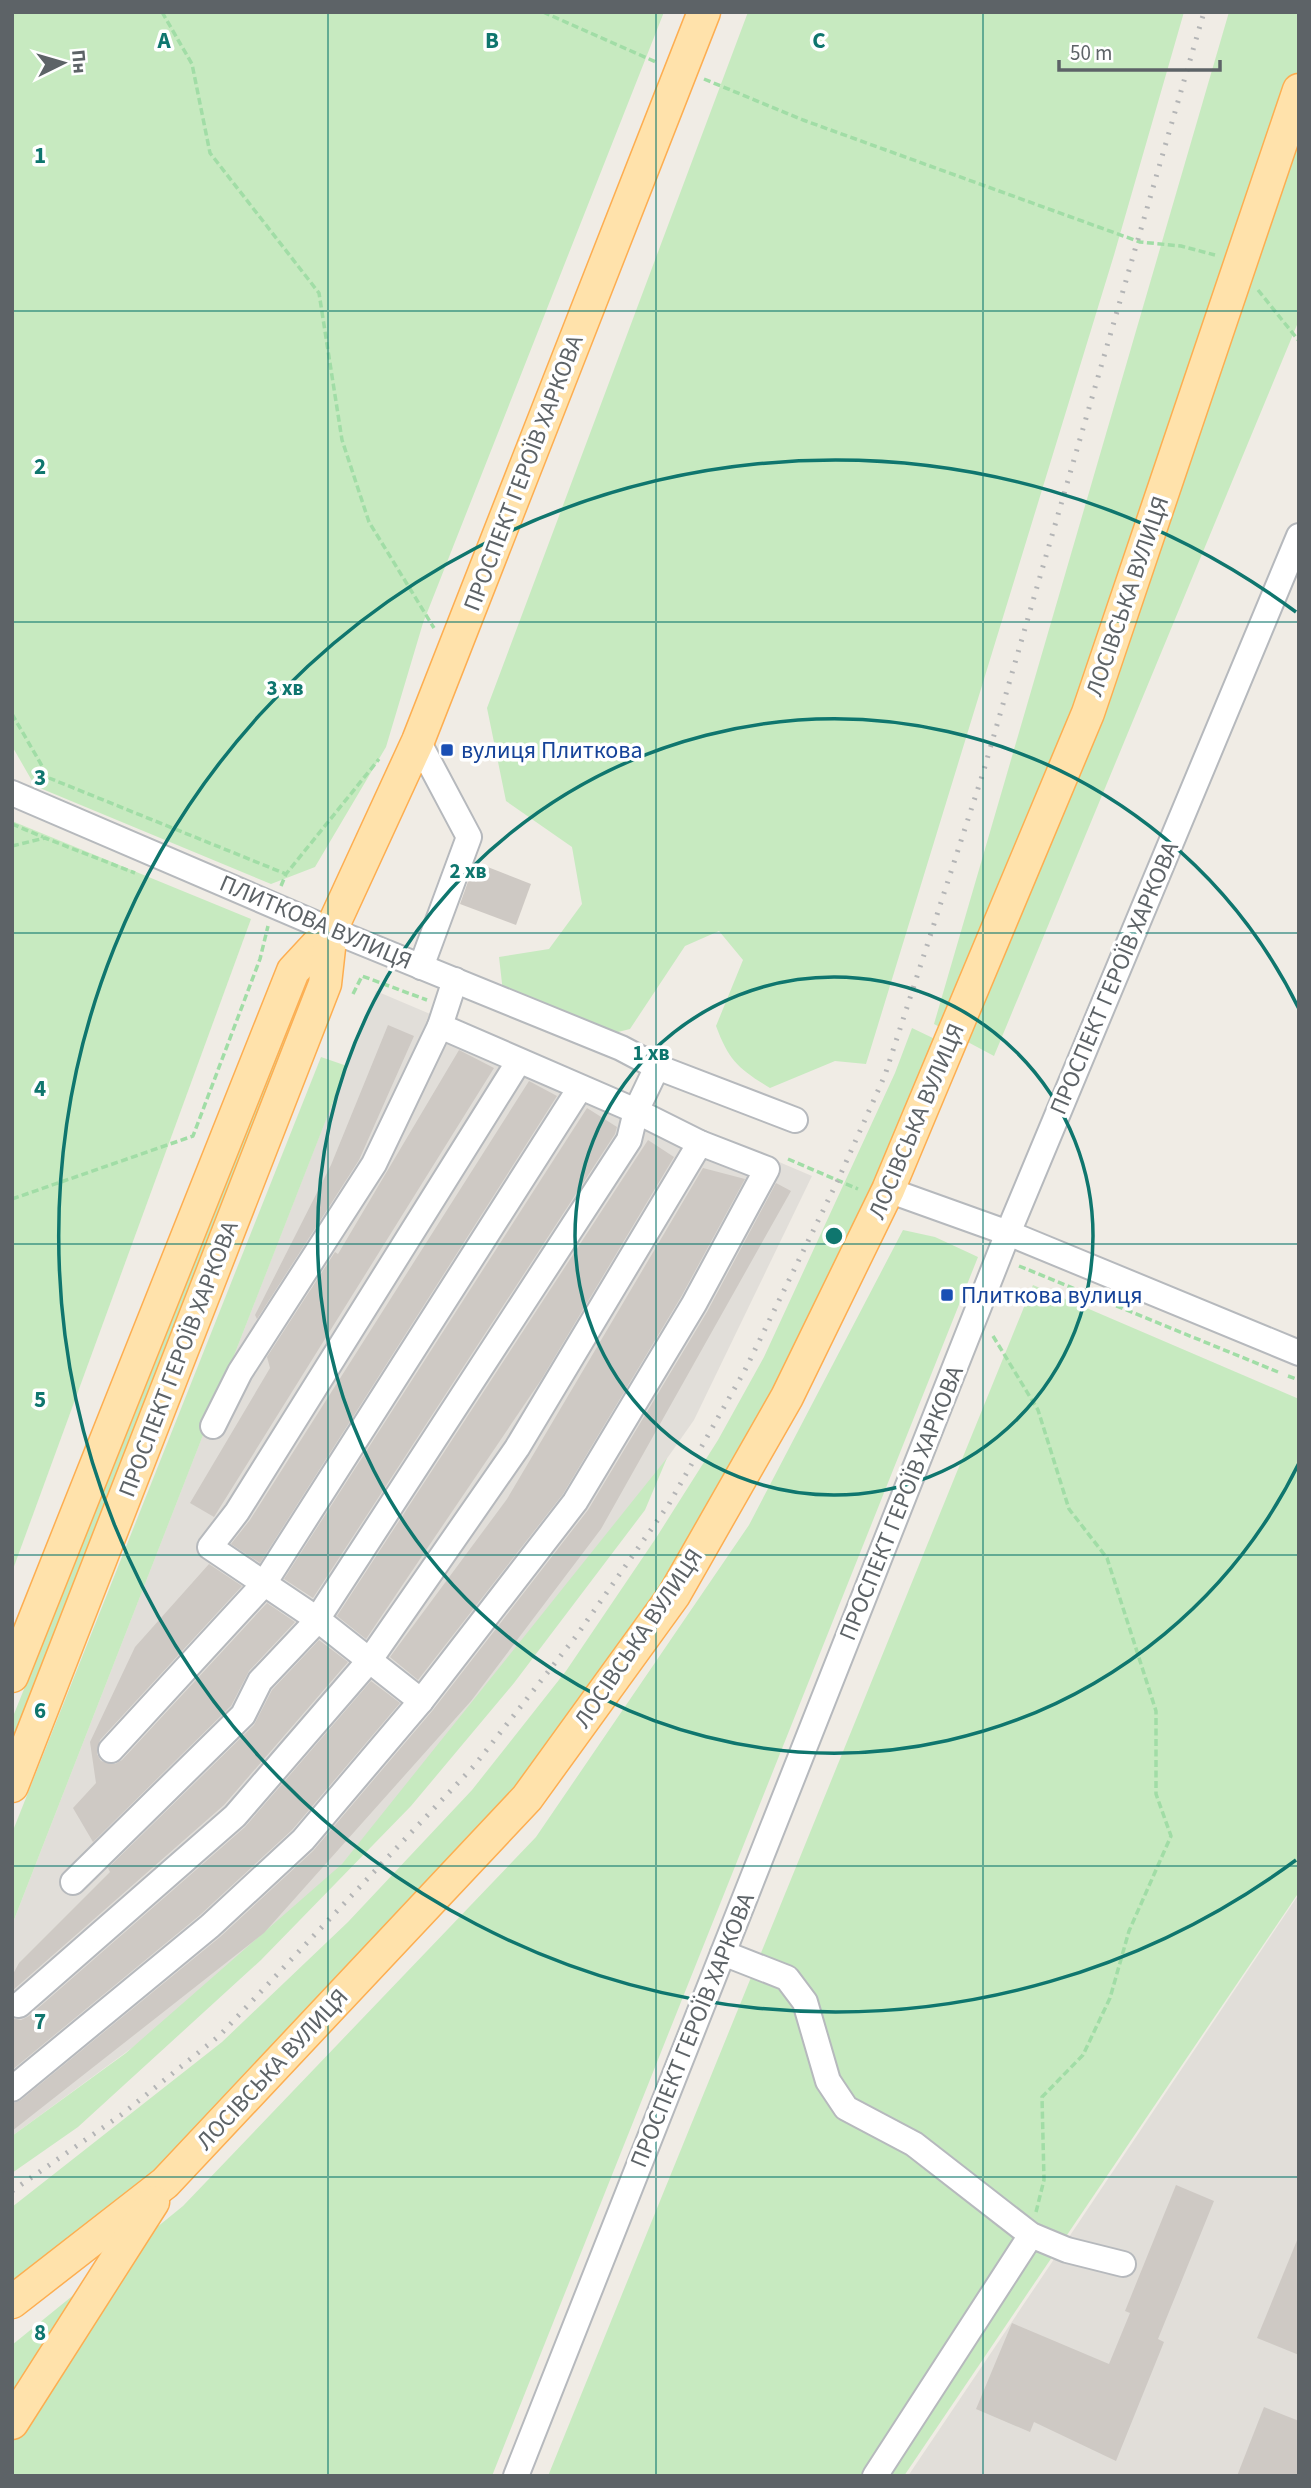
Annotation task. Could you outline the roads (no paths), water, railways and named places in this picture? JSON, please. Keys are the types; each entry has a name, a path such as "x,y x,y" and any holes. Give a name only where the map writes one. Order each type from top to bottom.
{"main road":[{"name":"ПРОСПЕКТ ГЕРОЇВ ХАРКОВА","path":"12,1676 293,971 331,930 418,741 704,12"},
{"name":"ЛОСІВСЬКА ВУЛИЦЯ","path":"165,2183 527,1798 674,1595 787,1397 888,1191 1088,713 1299,90"},
{"name":"ПРОСПЕКТ ГЕРОЇВ ХАРКОВА","path":"12,1786 325,984 331,930"},
{"path":"12,2302 165,2183"},
{"path":"12,2423 165,2183"}],"street":[{"name":"ПРОСПЕКТ ГЕРОЇВ ХАРКОВА","path":"516,2476 1008,1233 1299,536"},
{"path":"418,741 469,836 421,967"},
{"name":"ПЛИТКОВА ВУЛИЦЯ","path":"15,789 267,918 331,930 621,1048 657,1067 795,1120"},
{"path":"214,1426 240,1372 374,1164 440,1026 455,980"},
{"path":"12,2089 210,1926 303,1840 421,1701 575,1502 694,1304 767,1169 700,1143 636,1111 440,1026"},
{"path":"421,1701 317,1619 210,1547 237,1512 519,1061"},
{"path":"72,1882 243,1715 260,1681 317,1619 629,1140 636,1111 657,1067"},
{"path":"111,1751 263,1585 580,1088"},
{"path":"19,2005 235,1816 369,1661 517,1448 700,1143"},
{"path":"888,1191 1008,1233 1299,1353"},
{"path":"723,1953 787,1978 805,2002 828,2081 846,2108 914,2144 1031,2235 1067,2250 1123,2264"},
{"path":"875,2476 1031,2235"}],"railway":[{"path":"12,2191 121,2115 219,2036 474,1766 577,1635 669,1504 745,1370 838,1180 885,1075 983,773 1204,12"}],"place":[{"name":"вулиця Плиткова","path":"447,750"},
{"name":"Плиткова вулиця","path":"947,1295"}]}
